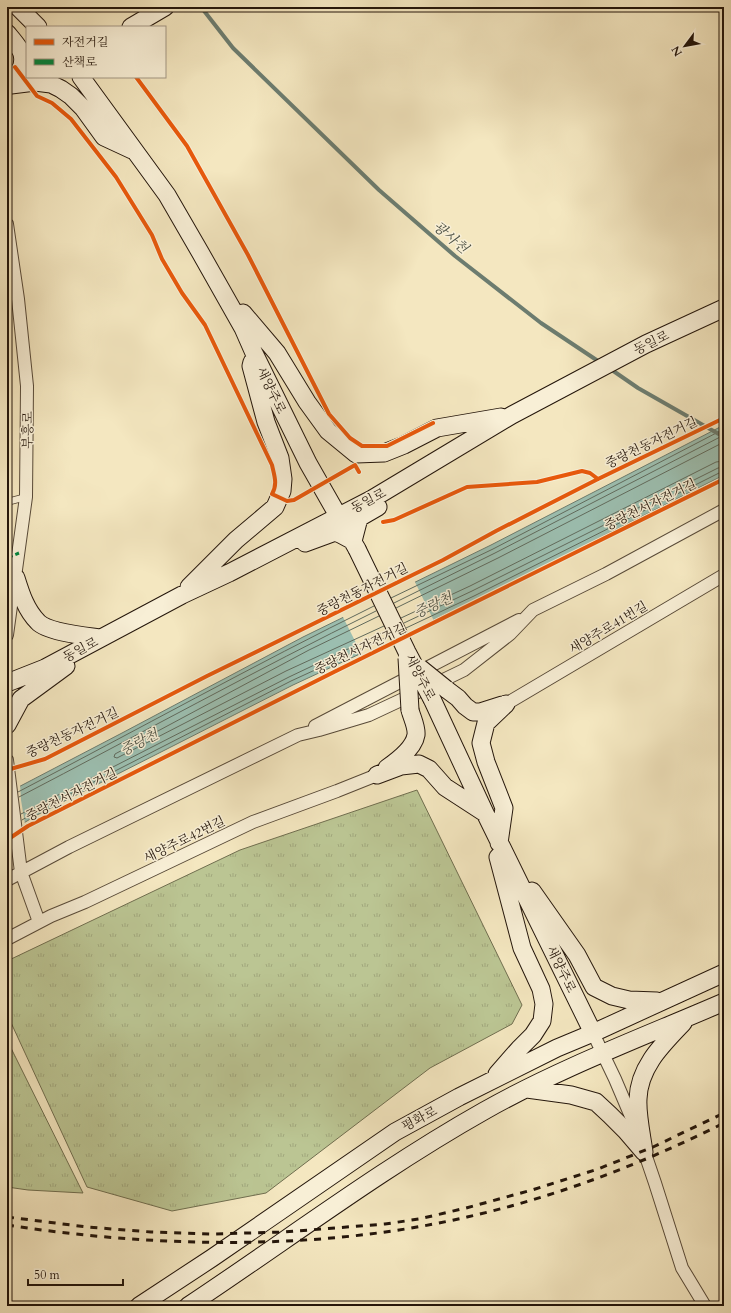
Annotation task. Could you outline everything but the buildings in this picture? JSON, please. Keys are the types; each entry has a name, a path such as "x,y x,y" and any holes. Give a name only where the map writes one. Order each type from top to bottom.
{"main road":[{"path":"18,7 37,26"},
{"path":"133,26 166,7"},
{"path":"7,34 22,53 20,74 9,86"},
{"name":"새양주로","path":"82,78 167,195 243,328 308,463 355,545 410,657 439,694 487,818 593,1033"},
{"path":"9,86 35,82 51,84 61,89 71,96 83,108 104,137 133,150"},
{"path":"218,284 277,354 328,431 356,454 384,453 404,445 437,428 512,415"},
{"name":"동일로","path":"7,683 45,668 182,595 229,573 372,499 512,415 646,344 724,308"},
{"path":"182,595 236,540 275,507 282,491 284,479 280,458 266,422 251,366 254,353"},
{"path":"229,573 335,532 355,545 359,518 410,488 457,448"},
{"path":"7,593 16,578"},
{"path":"16,578 23,601 38,623 59,632 107,635"},
{"path":"7,726 21,698 107,635"},
{"path":"377,775 400,759 410,747 416,736 410,710 410,657"},
{"path":"439,694 458,698 473,712 480,712 506,704"},
{"path":"506,704 486,723 481,743 486,762 504,808 500,845 577,955 594,987 612,996 629,1000 661,1001"},
{"path":"377,775 402,766 419,764 429,769 445,787 487,818 522,948 541,989 544,1004 542,1021 533,1035 492,1080"},
{"name":"평화로","path":"139,1306 212,1258 395,1132 492,1080 557,1048 724,973"},
{"name":"평화로","path":"188,1306 370,1182 430,1143 484,1111 567,1068 604,1054 724,1002"},
{"path":"644,1152 638,1100 641,1082 652,1057 688,1018"},
{"path":"527,1089 571,1095 596,1102 626,1131 644,1152"}],"street":[{"path":"9,86 26,74"},
{"name":"부흥로","path":"7,224 10,270 28,386 26,497 7,635"},
{"path":"298,734 319,730 369,715 464,670 510,634 533,610 606,574 724,510"},
{"path":"7,558 19,553"},
{"name":"새양주로41번길","path":"506,704 724,575"},
{"path":"7,880 69,847 298,734 528,616"},
{"path":"7,760 21,872 39,922"},
{"name":"새양주로42번길","path":"7,939 51,916 85,902 253,822 377,775"},
{"name":"새양주로","path":"593,1033 615,1079 644,1152 682,1268 705,1306"}],"lane":[{"path":"7,502 26,497"}],"green space":[{"path":"417,790 522,1005 512,1024 430,1068 266,1193 172,1211 87,1187 7,1014 7,961 240,850"},
{"path":"7,1040 83,1193 28,1190 7,1187"}],"water":[{"name":"중랑천","path":"724,425 724,475 476,600 293,685 37,815 7,833 7,793 303,637 491,545"}],"pier":[{"path":"414,580 434,621 362,655 342,615"},
{"path":"20,784 25,824 7,835 7,791"}],"waterway":[{"name":"광사천","path":"201,7 233,48 379,190 455,256 541,323 601,363"},
{"name":"광사천","path":"609,368 638,388 724,437"}],"railway":[{"path":"7,1217 87,1227 151,1232 212,1234 284,1232 385,1224 419,1219 466,1208 532,1190 598,1169 653,1147 724,1113"},
{"path":"7,1225 64,1233 179,1242 296,1241 354,1236 411,1228 500,1209 566,1189 598,1178 662,1152 724,1123"}],"marked path":[{"path":"7,558 19,553"}],"cycle path":[{"path":"15,67 37,96 52,103 71,119 116,177 152,235 162,259 182,293 205,325 272,465 275,483 272,494 287,501 294,500 355,465 359,472"},
{"path":"137,78 187,146 248,255 329,414 350,438 362,446 387,446 433,423"},
{"name":"중랑천동자전거길","path":"7,770 45,759 207,676 443,560 598,479 724,418"},
{"path":"383,522 394,520 467,487 537,482 582,471 590,473 598,479"},
{"name":"중랑천서자전거길","path":"7,840 28,826 334,672 724,479"}]}
